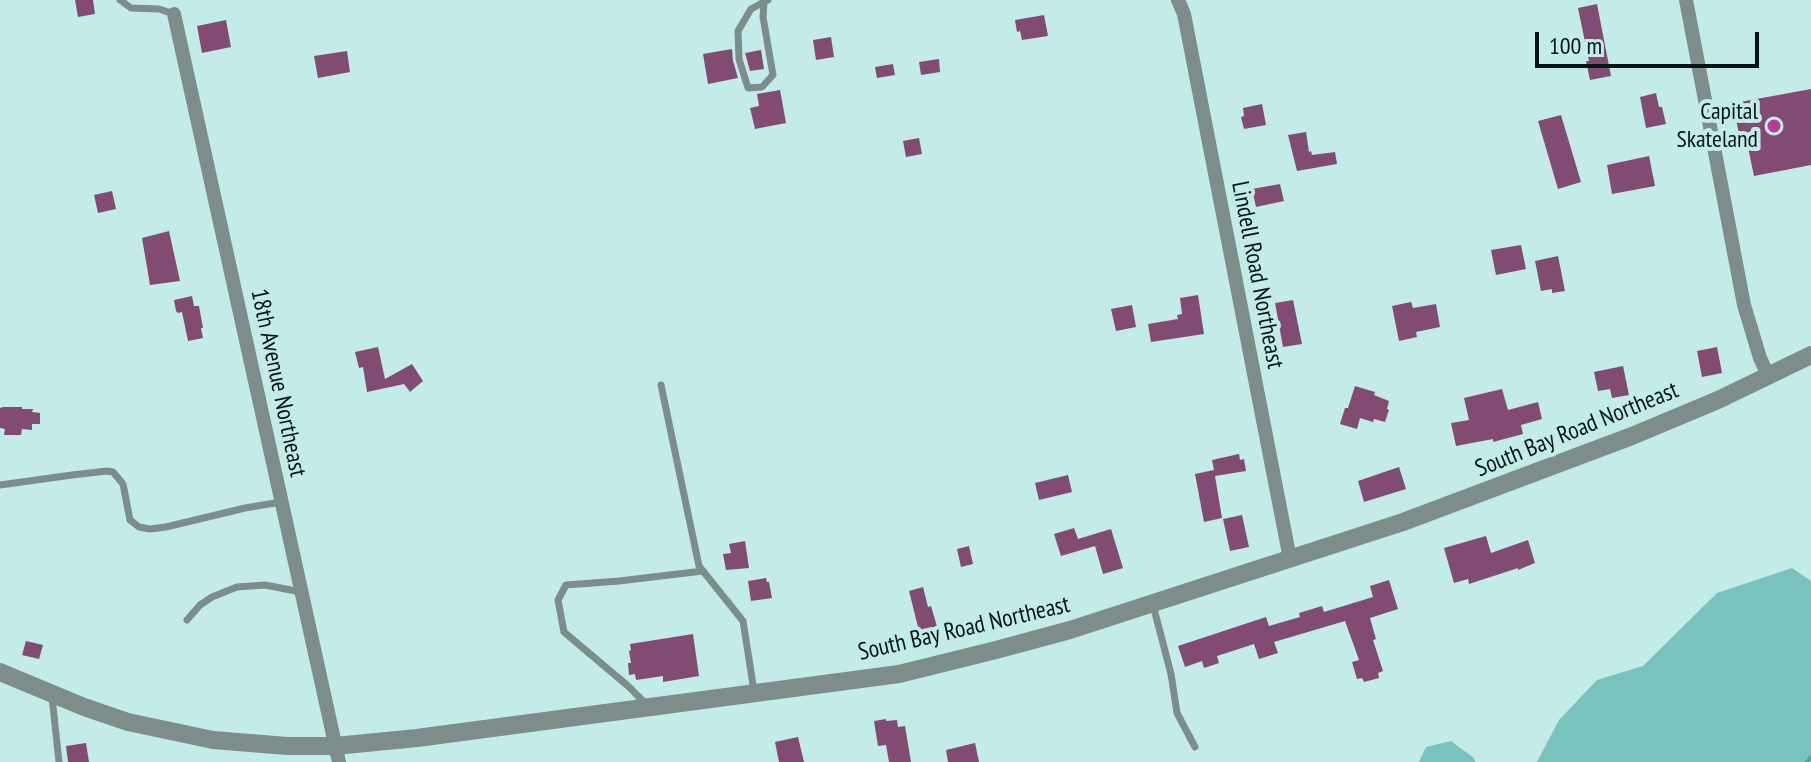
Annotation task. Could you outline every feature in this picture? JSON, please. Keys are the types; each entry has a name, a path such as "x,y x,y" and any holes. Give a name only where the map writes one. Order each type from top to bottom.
{"street":[{"name":"Lindell Road Northeast","path":"1178,0 1184,14 1290,559"},
{"path":"1686,0 1744,305 1768,375"},
{"name":"18th Avenue Northeast","path":"174,14 337,754"},
{"name":"South Bay Road Northeast","path":"0,672 128,722 213,740 337,754 417,738 899,674 1070,630 1403,522 1632,436 1768,375 1810,362"}],"lane":[{"path":"120,0 131,8 159,9 174,14"},
{"path":"766,1 763,17 773,75 762,87 748,88 739,59 738,31 751,9 766,1"},
{"path":"661,385 699,566 743,621 755,693"},
{"path":"0,485 113,472 123,484 130,520 139,527 150,529 281,502"},
{"path":"649,707 564,632 558,600 566,585 703,571"},
{"path":"187,620 212,597 237,587 265,585 301,592"},
{"path":"1152,603 1171,674 1177,713 1195,747"},
{"path":"52,694 59,762"}],"shaded area":[{"path":"1792,568 1811,581 1811,762 1537,762 1559,720 1597,680 1643,666 1717,593"},
{"path":"1451,741 1475,762 1419,762 1426,747"}],"building":[{"path":"75,0 93,0 95,14 78,17"},
{"path":"1597,4 1611,76 1590,80 1578,8"},
{"path":"1044,15 1048,36 1022,40 1015,20"},
{"path":"226,20 231,47 202,53 197,26"},
{"path":"831,37 834,57 816,60 813,40"},
{"path":"732,49 738,78 708,84 703,54"},
{"path":"761,50 764,69 750,71 745,53"},
{"path":"347,51 350,72 318,78 314,56"},
{"path":"939,59 940,72 921,75 919,62"},
{"path":"893,64 895,75 877,78 875,67"},
{"name":"Capital Skateland","path":"1811,89 1811,165 1754,176 1745,133 1739,134 1736,119 1743,118 1740,102"},
{"path":"780,90 786,123 755,129 750,108 759,106 757,94"},
{"path":"1656,93 1666,124 1646,128 1640,97"},
{"path":"1262,104 1266,125 1244,129 1241,117 1244,116 1243,108"},
{"path":"1561,115 1581,182 1558,189 1538,121"},
{"path":"1306,132 1309,152 1312,155 1335,152 1337,164 1297,171 1288,135"},
{"path":"919,138 922,154 906,157 903,141"},
{"path":"1649,156 1655,186 1612,194 1607,165"},
{"path":"1280,184 1284,201 1256,207 1252,189"},
{"path":"112,191 116,209 98,213 94,195"},
{"path":"169,231 180,281 150,285 142,238"},
{"path":"1521,245 1526,269 1496,275 1491,250"},
{"path":"1558,256 1565,291 1541,291 1535,261"},
{"path":"1198,295 1204,334 1151,342 1148,324 1178,319 1177,315 1182,314 1180,298"},
{"path":"192,296 194,306 199,306 203,338 188,341 182,312 176,311 174,300"},
{"path":"1293,300 1302,344 1283,347 1275,303"},
{"path":"1411,302 1413,308 1436,304 1440,327 1416,332 1417,337 1399,341 1392,306"},
{"path":"1132,305 1136,327 1116,331 1111,309"},
{"path":"378,347 385,379 412,364 423,381 410,392 404,384 367,392 363,367 359,368 355,352"},
{"path":"1717,347 1722,373 1702,377 1697,351"},
{"path":"1623,366 1629,395 1612,398 1610,389 1598,391 1594,372"},
{"path":"1355,386 1375,392 1374,395 1389,401 1385,422 1360,418 1357,429 1340,424"},
{"path":"1502,389 1508,410 1538,402 1542,419 1521,425 1523,434 1493,442 1493,439 1456,446 1451,423 1469,420 1464,398"},
{"path":"0,408 33,409 32,412 40,413 40,424 32,424 32,430 22,429 21,435 4,435 5,429 0,428"},
{"path":"1239,454 1240,460 1244,459 1246,471 1215,476 1222,518 1204,522 1195,474 1214,470 1212,460"},
{"path":"1399,467 1406,489 1364,502 1358,481"},
{"path":"1068,475 1072,492 1039,500 1035,483"},
{"path":"1242,515 1249,547 1230,551 1223,519"},
{"path":"1074,528 1078,539 1111,529 1123,568 1103,574 1095,546 1061,556 1054,534"},
{"path":"1486,536 1491,553 1528,540 1535,563 1469,584 1468,579 1454,583 1444,548"},
{"path":"745,541 749,568 726,570 723,554 731,553 729,544"},
{"path":"969,546 973,564 961,567 957,549"},
{"path":"766,578 772,598 751,601 748,581"},
{"path":"1389,580 1398,609 1370,618 1383,671 1378,673 1379,678 1364,682 1362,678 1357,679 1352,662 1359,660 1345,621 1274,642 1278,653 1259,659 1254,644 1217,656 1219,663 1204,668 1202,661 1185,667 1178,646 1266,617 1269,626 1300,617 1299,613 1322,606 1324,612 1373,597 1370,586"},
{"path":"923,587 938,630 920,635 909,591"},
{"path":"693,634 699,676 663,682 663,676 636,680 635,674 629,675 630,644"},
{"path":"26,641 43,645 39,659 22,655"},
{"path":"897,720 898,727 905,726 911,762 889,762 886,745 878,746 874,721"},
{"path":"798,737 804,762 779,762 775,742"},
{"path":"86,743 89,762 68,762 66,746"},
{"path":"975,743 979,762 948,762 946,750"}],"waterway":[{"path":"1807,762 1811,757"}],"place":[{"name":"Capital Skateland","path":"1774,126"}]}
